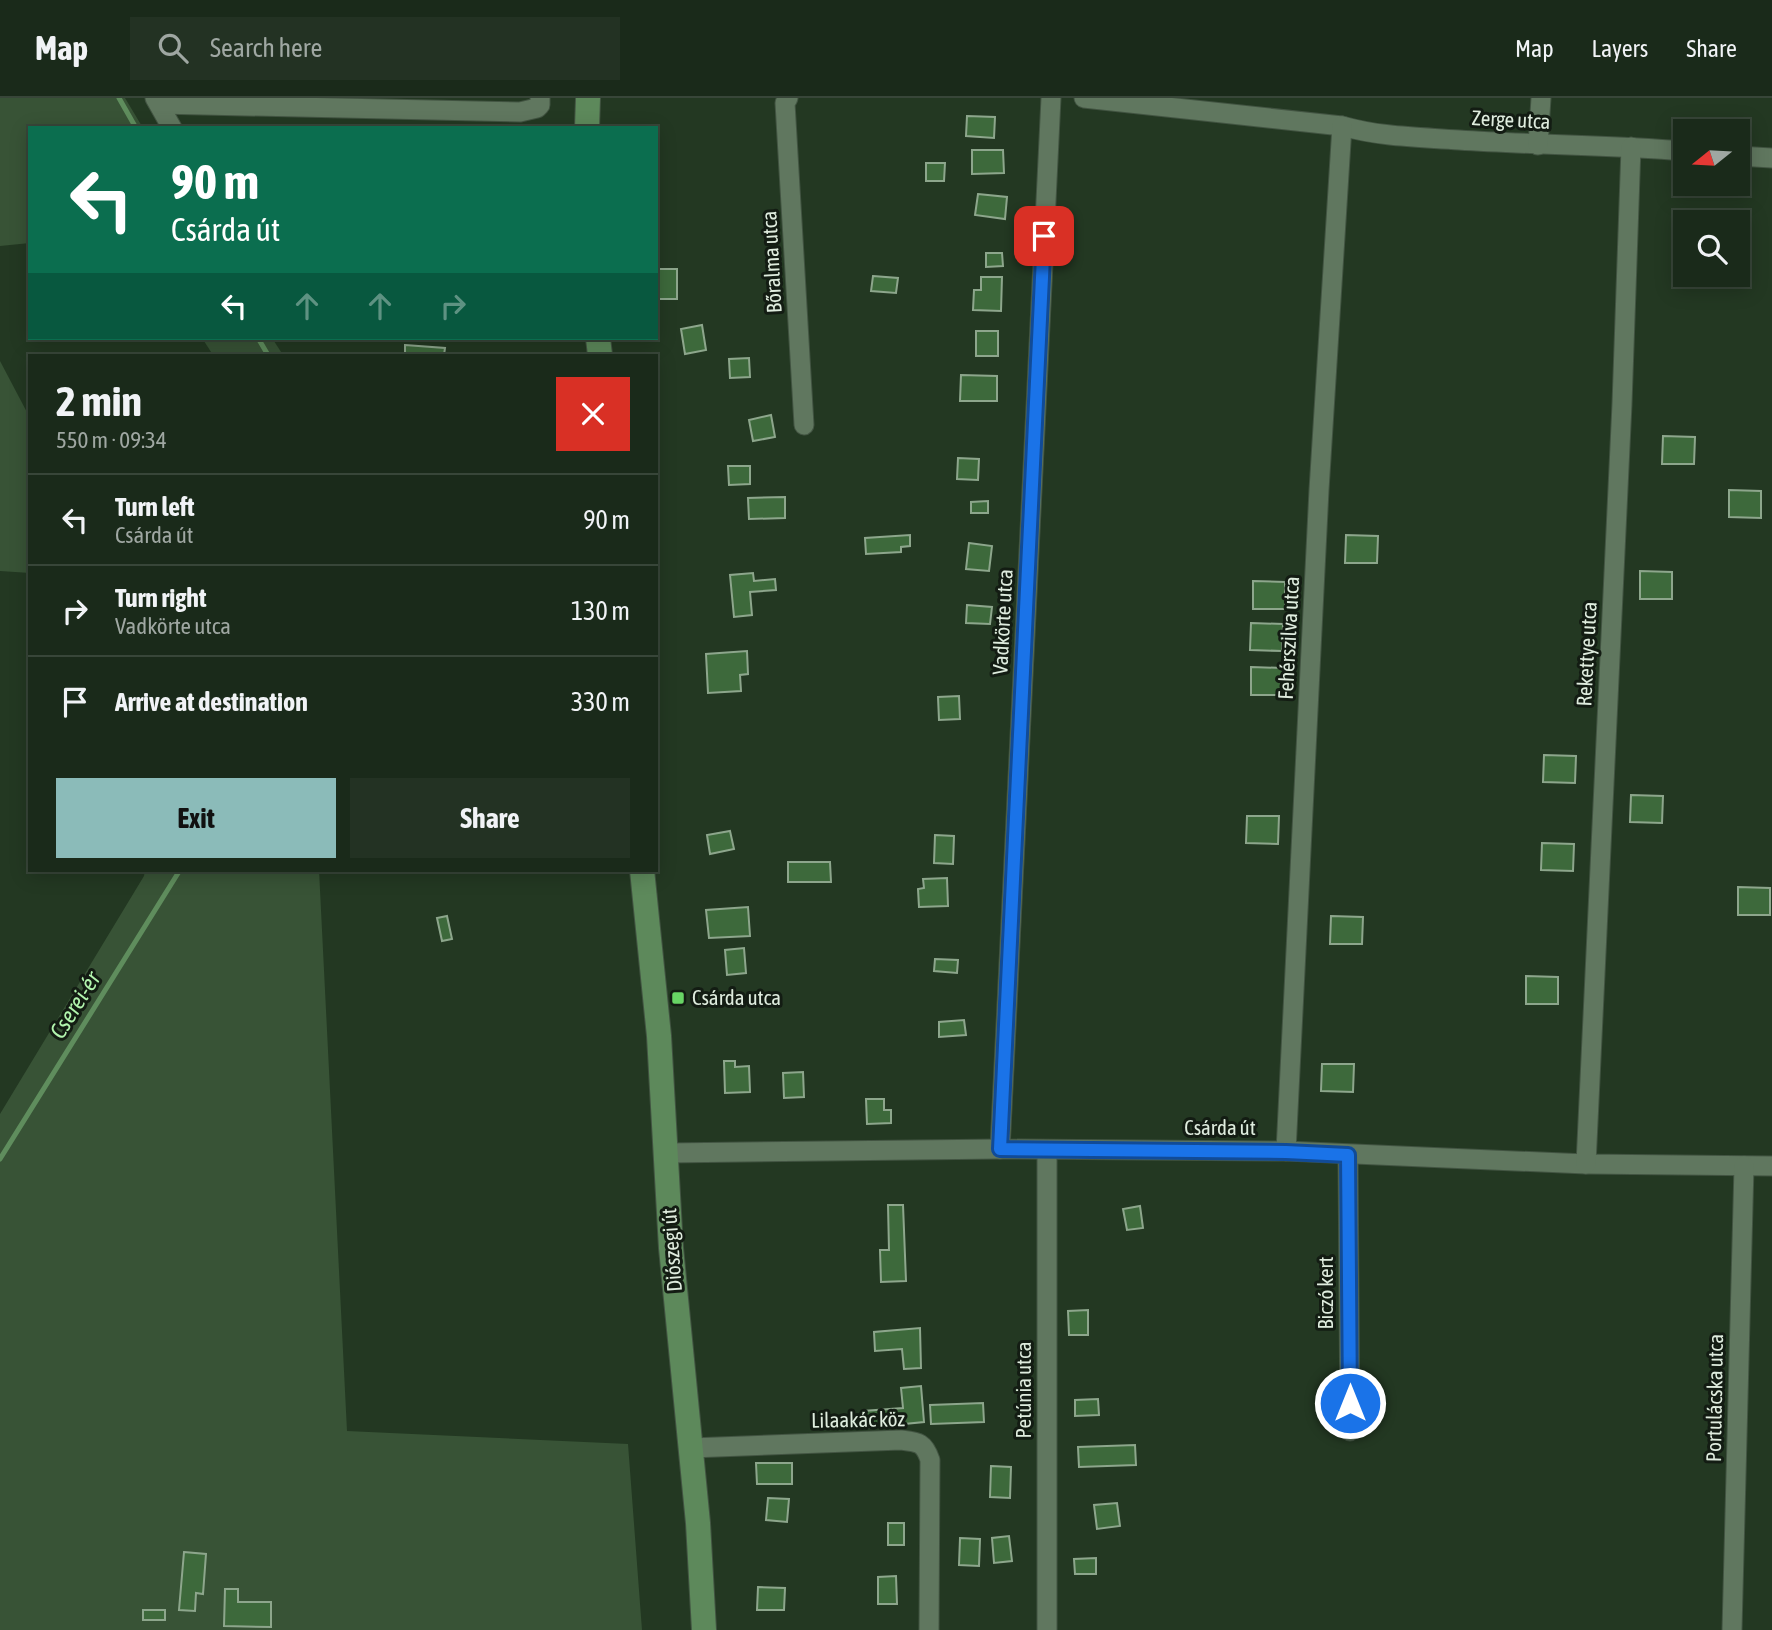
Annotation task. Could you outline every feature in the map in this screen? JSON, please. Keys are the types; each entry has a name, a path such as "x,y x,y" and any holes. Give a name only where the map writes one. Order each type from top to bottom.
{"main road":[{"path":"587,126 588,98"},
{"name":"Diószegi út","path":"642,872 659,1036 671,1248 691,1448 704,1630"}],"street":[{"path":"157,101 520,112 537,108 540,98"},
{"name":"Bőralma utca","path":"788,98 785,103 804,425"},
{"name":"Vadkörte utca","path":"1000,1149 1051,98"},
{"name":"Zerge utca","path":"1084,98 1342,126 1373,135 1673,150"},
{"path":"1538,145 1541,98"},
{"path":"157,101 171,126"},
{"name":"Fehérszilva utca","path":"1286,1152 1320,477 1342,126"},
{"name":"Rekettye utca","path":"1586,1164 1622,404 1631,147"},
{"path":"1750,157 1772,158"},
{"name":"Csárda út","path":"667,1153 1000,1149 1286,1152 1586,1164 1772,1166"},
{"name":"Petúnia utca","path":"1047,1150 1047,1630"},
{"name":"Biczó kert","path":"1348,1155 1350,1431"},
{"name":"Portulácska utca","path":"1732,1630 1744,1166"},
{"name":"Lilaakác köz","path":"691,1448 901,1440 918,1442 927,1449 930,1460 929,1630"}],"green space":[{"path":"0,98 125,98 142,126 28,126 28,243 0,246"},
{"path":"203,340 273,340 282,354 212,354"},
{"path":"0,361 28,414 28,573 0,571"},
{"path":"145,872 319,872 347,1431 628,1444 642,1630 0,1630 0,1114"}],"building":[{"path":"967,116 995,117 994,138 966,136"},
{"path":"972,150 1003,150 1004,173 972,174"},
{"path":"926,163 945,163 944,181 926,181"},
{"path":"978,194 1007,197 1005,219 975,215"},
{"path":"986,253 1002,253 1003,266 986,267"},
{"path":"658,269 677,269 677,299 658,299"},
{"path":"873,276 898,278 896,293 871,291"},
{"path":"981,277 1002,277 1001,311 973,310 974,290 981,290"},
{"path":"702,325 706,350 685,354 681,329"},
{"path":"976,331 998,331 998,356 976,356"},
{"path":"405,345 445,348 444,354 405,354"},
{"path":"749,358 750,377 730,378 729,359"},
{"path":"961,375 997,376 997,401 960,401"},
{"path":"771,415 775,437 753,441 749,420"},
{"path":"1663,436 1695,437 1694,464 1662,464"},
{"path":"958,458 979,459 978,480 957,479"},
{"path":"728,466 750,466 750,484 729,485"},
{"path":"1729,490 1761,491 1761,518 1729,517"},
{"path":"785,497 785,518 749,519 748,498"},
{"path":"988,501 988,513 971,513 971,502"},
{"path":"910,535 910,546 901,547 901,552 866,554 865,538"},
{"path":"1346,535 1378,536 1377,563 1345,563"},
{"path":"969,543 992,546 989,571 966,569"},
{"path":"1640,571 1672,572 1672,599 1640,599"},
{"path":"753,573 754,581 775,579 776,590 750,592 752,615 734,617 730,575"},
{"path":"1253,581 1285,582 1285,609 1253,609"},
{"path":"967,605 992,607 990,624 966,623"},
{"path":"1251,623 1283,624 1282,651 1250,650"},
{"path":"747,651 748,674 740,675 741,691 708,693 706,654"},
{"path":"1251,667 1283,668 1283,695 1251,695"},
{"path":"959,696 960,719 939,720 938,697"},
{"path":"1544,755 1576,756 1575,783 1543,782"},
{"path":"1631,795 1663,796 1662,823 1630,822"},
{"path":"1247,816 1279,816 1278,844 1246,843"},
{"path":"730,831 734,849 710,854 707,835"},
{"path":"935,835 954,836 953,864 934,863"},
{"path":"1542,843 1574,844 1573,871 1541,870"},
{"path":"788,862 830,862 831,882 788,882"},
{"path":"947,878 948,906 919,907 918,889 924,888 923,879"},
{"path":"1738,887 1770,888 1770,915 1738,915"},
{"path":"748,907 750,936 709,938 706,910"},
{"path":"447,916 452,939 442,941 437,918"},
{"path":"1331,916 1363,917 1362,944 1330,944"},
{"path":"744,948 746,973 727,975 725,950"},
{"path":"935,959 958,960 957,973 934,971"},
{"path":"1526,976 1558,977 1558,1004 1526,1004"},
{"path":"964,1020 966,1035 939,1037 939,1022"},
{"path":"724,1061 735,1061 735,1067 749,1066 750,1092 725,1093"},
{"path":"1322,1064 1354,1064 1353,1092 1321,1091"},
{"path":"803,1072 804,1097 784,1098 783,1073"},
{"path":"866,1099 884,1099 884,1110 891,1110 891,1123 867,1124"},
{"path":"888,1205 903,1205 906,1281 881,1282 880,1250 889,1250"},
{"path":"1140,1206 1143,1228 1127,1230 1123,1209"},
{"path":"1088,1310 1088,1335 1069,1335 1068,1311"},
{"path":"920,1328 921,1368 904,1369 902,1349 875,1351 874,1332"},
{"path":"921,1386 924,1422 864,1428 863,1411 903,1408 901,1388"},
{"path":"1098,1399 1099,1415 1075,1416 1075,1400"},
{"path":"983,1403 984,1422 931,1424 930,1405"},
{"path":"1135,1445 1136,1465 1079,1467 1078,1447"},
{"path":"756,1463 792,1463 792,1484 757,1484"},
{"path":"991,1466 1011,1467 1010,1498 990,1497"},
{"path":"768,1498 789,1499 787,1522 766,1520"},
{"path":"1117,1503 1120,1526 1097,1529 1094,1505"},
{"path":"888,1523 904,1523 904,1545 888,1545"},
{"path":"1009,1536 1012,1561 994,1563 992,1538"},
{"path":"960,1538 980,1539 979,1566 959,1565"},
{"path":"184,1552 206,1554 203,1594 196,1593 195,1611 179,1610"},
{"path":"1096,1558 1096,1574 1075,1574 1074,1559"},
{"path":"896,1576 897,1604 878,1604 878,1577"},
{"path":"758,1587 785,1588 784,1610 757,1610"},
{"path":"225,1589 238,1589 238,1602 271,1602 271,1627 224,1626"},
{"path":"143,1610 165,1610 165,1620 143,1620"}],"waterway":[{"name":"Cserei-ér","path":"119,98 135,126"},
{"name":"Cserei-ér","path":"259,340 267,354"},
{"name":"Cserei-ér","path":"0,1159 179,872"}],"place":[{"name":"Csárda utca","path":"678,998"}],"route":[{"path":"1044,236 1000,1149 1348,1155 1350,1403"}]}
